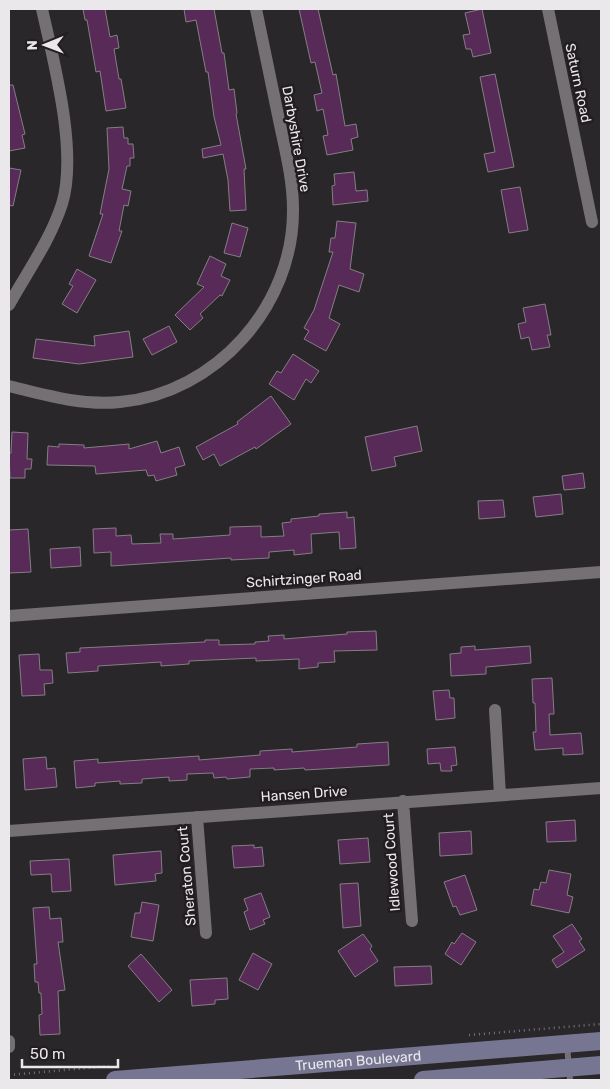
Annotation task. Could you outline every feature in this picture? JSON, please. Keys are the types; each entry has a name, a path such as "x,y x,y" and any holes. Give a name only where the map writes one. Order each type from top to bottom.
{"main road":[{"name":"Trueman Boulevard","path":"115,1080 601,1040"},
{"name":"Trueman Boulevard","path":"422,1080 569,1074 601,1065"}],"street":[{"path":"9,305 48,240 62,204 66,185 66,146 61,100 42,9"},
{"name":"Darbyshire Drive","path":"9,386 68,400 90,403 121,402 167,391 191,381 214,366 234,349 266,308 278,285 285,261 291,233 293,208 287,156 256,9"},
{"name":"Saturn Road","path":"548,9 592,222"},
{"name":"Schirtzinger Road","path":"9,616 601,572"},
{"path":"494,710 500,795"},
{"name":"Hansen Drive","path":"9,831 601,788"},
{"name":"Idlewood Court","path":"403,801 412,921"},
{"name":"Sheraton Court","path":"197,817 206,933"},
{"path":"9,1041 9,1047"}],"lane":[{"path":"567,1043 569,1074"}],"building":[{"path":"83,9 105,9 110,37 117,35 119,48 114,49 126,108 106,111 100,71 96,72 87,20 85,20"},
{"path":"184,9 214,9 222,53 224,53 229,90 234,89 236,114 246,169 244,169 246,210 230,211 228,180 223,154 203,158 202,149 221,145 214,117 208,72 206,72 196,20 186,22"},
{"path":"299,9 318,9 333,75 336,74 345,126 356,124 358,137 351,139 353,150 327,155 323,136 328,135 323,109 317,111 314,95 322,93 315,62 311,63"},
{"path":"482,9 491,53 473,57 471,49 466,49 463,35 470,34 465,13"},
{"path":"495,74 514,167 488,172 484,154 495,152 480,77"},
{"path":"9,85 13,85 25,134 22,135 25,148 9,151"},
{"path":"123,127 124,138 128,138 128,144 133,144 134,158 130,158 130,166 127,166 122,189 131,191 128,206 124,205 119,231 122,231 111,263 89,256 103,214 100,214 109,169 107,128"},
{"path":"9,168 21,170 13,206 9,205"},
{"path":"354,172 356,191 367,190 368,201 333,205 332,186 335,185 334,174"},
{"path":"520,187 528,230 509,233 501,190"},
{"path":"337,221 356,223 350,269 364,274 359,292 339,285 329,318 340,324 326,351 304,339 309,331 304,328 314,310 333,252 329,252 331,238 335,238"},
{"path":"232,223 248,228 240,257 224,253"},
{"path":"210,256 226,264 221,276 230,280 222,296 220,295 200,314 203,318 190,330 175,315 204,287 197,284"},
{"path":"77,269 96,280 77,313 62,304 73,286 69,284"},
{"path":"545,304 551,335 547,335 550,347 532,350 529,337 521,339 518,324 526,322 523,308"},
{"path":"169,326 177,342 152,355 143,339"},
{"path":"129,331 133,357 79,364 33,358 36,339 95,346 94,336"},
{"path":"293,354 319,371 311,383 306,379 294,400 269,384 277,371 281,373"},
{"path":"271,396 291,424 256,449 255,447 220,466 214,454 203,460 196,447 238,424 237,422"},
{"path":"417,426 422,451 394,457 396,466 372,471 365,437"},
{"path":"12,432 28,433 27,459 32,459 31,469 25,469 25,478 10,478 9,453 11,453"},
{"path":"157,441 161,453 179,447 185,465 175,468 177,475 156,481 154,475 148,476 146,470 96,474 95,466 47,465 48,446 59,447 59,444 84,445 84,448 129,444 129,449"},
{"path":"583,473 585,488 564,490 562,476"},
{"path":"561,494 563,514 536,517 533,497"},
{"path":"503,500 505,517 479,519 478,501"},
{"path":"347,512 347,518 354,517 356,548 340,549 339,532 311,534 312,553 294,555 294,550 269,552 269,558 231,560 231,558 111,566 111,552 94,553 93,529 116,528 116,536 131,535 132,544 161,543 160,534 173,534 173,539 230,535 230,527 261,526 261,537 284,536 282,523 291,522 291,519"},
{"path":"28,529 31,572 9,573 9,530"},
{"path":"80,547 81,566 51,568 50,549"},
{"path":"376,631 377,650 334,651 335,662 318,663 318,667 299,669 299,659 256,661 256,658 189,661 189,664 161,666 161,662 98,666 98,671 68,673 66,653 80,652 80,648 205,642 205,640 219,640 219,645 255,644 255,642 269,641 268,636 284,635 284,639 347,634 347,632"},
{"path":"475,646 475,650 530,646 531,663 486,667 486,674 451,676 450,654 461,653 461,647"},
{"path":"39,654 40,670 52,670 53,683 44,684 45,695 22,696 19,655"},
{"path":"552,678 554,714 549,714 550,735 581,733 583,754 563,755 563,748 535,750 533,732 536,732 535,703 533,703 532,679"},
{"path":"449,690 450,698 454,698 455,718 436,720 433,691"},
{"path":"388,742 389,765 305,770 304,768 250,769 250,777 227,779 226,777 214,778 213,773 187,774 187,780 169,781 169,777 142,779 142,783 120,784 120,781 95,783 95,786 76,788 74,761 98,759 98,763 199,756 199,760 260,755 260,751 292,749 292,752 357,747 357,744"},
{"path":"455,747 457,765 451,766 452,771 441,771 440,763 428,764 427,749"},
{"path":"46,757 47,769 55,768 57,787 25,790 23,759"},
{"path":"575,820 576,841 547,842 546,822"},
{"path":"471,831 472,854 440,856 439,833"},
{"path":"368,838 370,862 340,864 338,840"},
{"path":"254,845 254,848 262,847 264,866 234,868 232,846"},
{"path":"161,851 162,873 155,874 156,881 115,885 113,855"},
{"path":"69,859 71,891 52,892 51,874 31,875 30,861"},
{"path":"549,870 571,874 567,895 573,897 569,913 531,905 534,889 539,890 541,882 546,883"},
{"path":"465,875 477,910 460,915 456,906 453,907 444,882"},
{"path":"358,883 361,926 343,928 340,884"},
{"path":"261,893 270,917 263,920 265,924 250,930 244,912 248,910 244,899"},
{"path":"142,902 159,905 153,941 131,937 135,913 140,913"},
{"path":"49,907 50,919 61,918 63,942 58,942 65,990 58,991 60,1034 40,1035 41,993 39,993 38,982 35,982 34,964 37,964 33,908"},
{"path":"572,924 582,939 579,941 585,950 557,968 552,960 564,952 553,936"},
{"path":"462,933 476,942 461,965 445,954 452,942 454,944"},
{"path":"363,934 372,946 370,949 378,961 355,977 338,951"},
{"path":"253,953 272,964 258,990 239,980"},
{"path":"141,954 172,990 159,1002 128,966"},
{"path":"431,966 432,984 395,986 394,967"},
{"path":"227,978 228,999 215,1000 215,1004 192,1006 190,980"}]}
